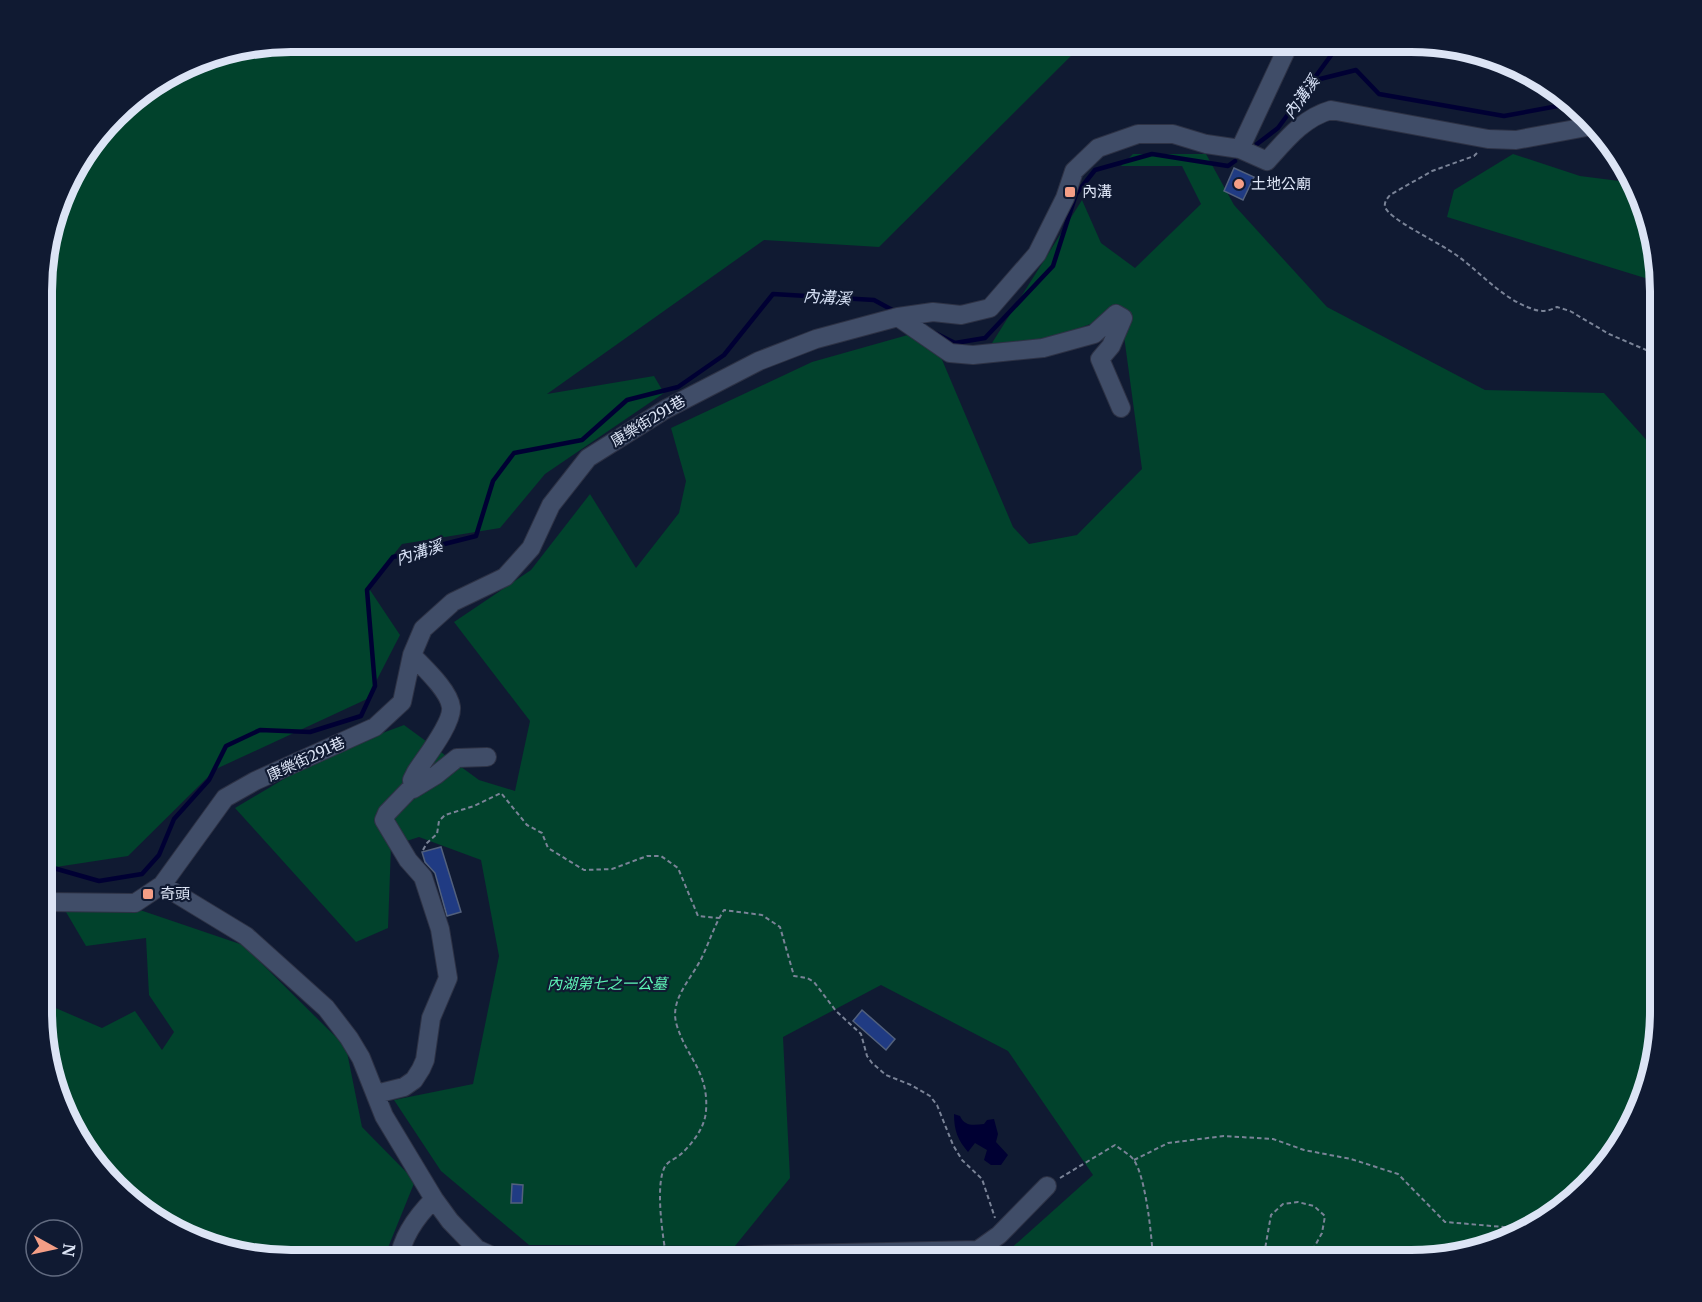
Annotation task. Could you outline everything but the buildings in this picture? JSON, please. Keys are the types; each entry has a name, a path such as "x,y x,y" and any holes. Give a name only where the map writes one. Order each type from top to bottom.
{"street":[{"path":"1240,149 1285,52"},
{"name":"康樂街291巷","path":"52,902 135,903 162,885 225,798 375,727 402,702 412,655 423,629 453,602 505,577 531,548 551,505 588,458 666,409 759,361 816,339 898,317 933,312 961,315 990,308 1037,254 1065,198 1074,171 1098,148 1138,134 1173,134 1206,144 1240,149 1267,161 1295,130 1315,114 1331,110 1488,140"},
{"path":"1488,140 1516,140 1584,128"},
{"path":"898,317 951,353 973,355 1043,348 1094,334 1116,314 1123,318 1111,346 1100,359 1121,408"},
{"path":"376,1094 404,1087 414,1080 421,1069 425,1060 431,1018 447,978 440,929 423,877 408,860 384,820 387,813 412,786 416,772 447,722 451,707 443,690 412,655"},
{"path":"412,786 416,789 457,758 487,757"},
{"path":"162,885 246,936 326,1008 361,1058 384,1116 434,1199 450,1221 479,1250"},
{"path":"979,1250 999,1235 1047,1186"},
{"path":"400,1250 417,1216 434,1199"}],"path":[{"path":"1488,140 1474,156 1432,171 1390,195 1385,201 1385,207 1389,213 1450,250 1510,298 1539,311 1557,308 1570,311 1609,334 1650,352"},
{"path":"423,877 415,853 423,850 427,843 435,837 439,821 445,815 501,794 527,825 542,833 548,848 584,870 612,869 647,856 661,856 678,868 698,915 719,918"},
{"path":"665,1250 662,1231 661,1182 666,1165 681,1154 699,1134 706,1114 706,1093 700,1073 676,1025 675,1008 681,992 703,957 724,910 762,915 780,927 794,976 807,978 814,982 836,1011 861,1034 867,1056 872,1063 886,1075 930,1096 937,1105 953,1145 962,1160 982,1179 999,1235"},
{"path":"1134,1160 1168,1143 1224,1136 1273,1139 1304,1150 1351,1159 1398,1174 1444,1222 1510,1228"},
{"path":"1047,1186 1114,1145 1134,1160 1141,1180 1152,1250"},
{"path":"1264,1250 1271,1215 1283,1204 1298,1202 1314,1206 1325,1216 1322,1233 1313,1250"}],"green space":[{"path":"1075,52 879,247 764,240 547,394 654,376 664,393 545,474 500,528 402,544 368,587 400,635 367,699 216,769 128,856 52,868 52,292 57,245 65,215 77,186 102,146 134,112 159,93 200,71 245,57 276,53"},
{"name":"內湖第七之一公墓","path":"1133,154 1206,154 1234,205 1327,307 1485,390 1604,393 1650,444 1650,1010 1645,1057 1637,1087 1625,1116 1600,1156 1556,1200 1516,1225 1487,1237 1457,1245 1410,1250 1009,1250 1093,1175 1008,1051 881,985 783,1037 790,1178 735,1246 529,1245 441,1171 394,1100 473,1084 499,956 481,860 419,837 391,846 388,928 356,942 235,808 326,754 404,725 479,780 515,791 530,721 454,622 531,570 590,494 636,568 679,513 686,481 671,428 812,362 929,329 1013,527 1029,544 1077,535 1142,469 1124,336 1093,323 1041,342 992,343 1082,200 1101,243 1135,268 1201,204 1182,166 1121,166"},
{"path":"1513,154 1580,176 1622,181 1637,215 1645,245 1649,279 1447,217 1454,190"},
{"path":"140,910 243,945 346,1047 362,1127 415,1181 387,1250 276,1249 245,1245 215,1237 186,1225 159,1209 134,1190 112,1168 85,1130 65,1087 57,1057 52,1006 102,1028 135,1011 162,1050 174,1032 149,995 146,938 86,946 66,912"}],"shaded area":[{"path":"954,1114 960,1116 964,1122 977,1125 994,1119 998,1134 996,1142 1008,1155 1001,1165 991,1165 984,1160 987,1150 975,1143 968,1152 957,1135"}],"waterway":[{"name":"內溝溪","path":"1257,144 1278,128 1332,52"},
{"path":"1312,81 1356,70 1379,94 1504,116 1560,106"},
{"name":"內溝溪","path":"935,333 955,343 985,338 1053,266 1076,194 1095,170 1152,154 1228,166 1235,161"},
{"name":"內溝溪","path":"52,868 99,881 142,874 159,855 174,819 209,780 226,746 260,730 310,732 361,716 375,686 367,590 393,557 476,536 493,481 514,453 582,440 627,400 678,387 724,355 773,294 874,300 896,312"}],"place":[{"name":"土地公廟","path":"1239,184"},
{"name":"內溝","path":"1070,192"},
{"name":"奇頭","path":"148,894"}]}
